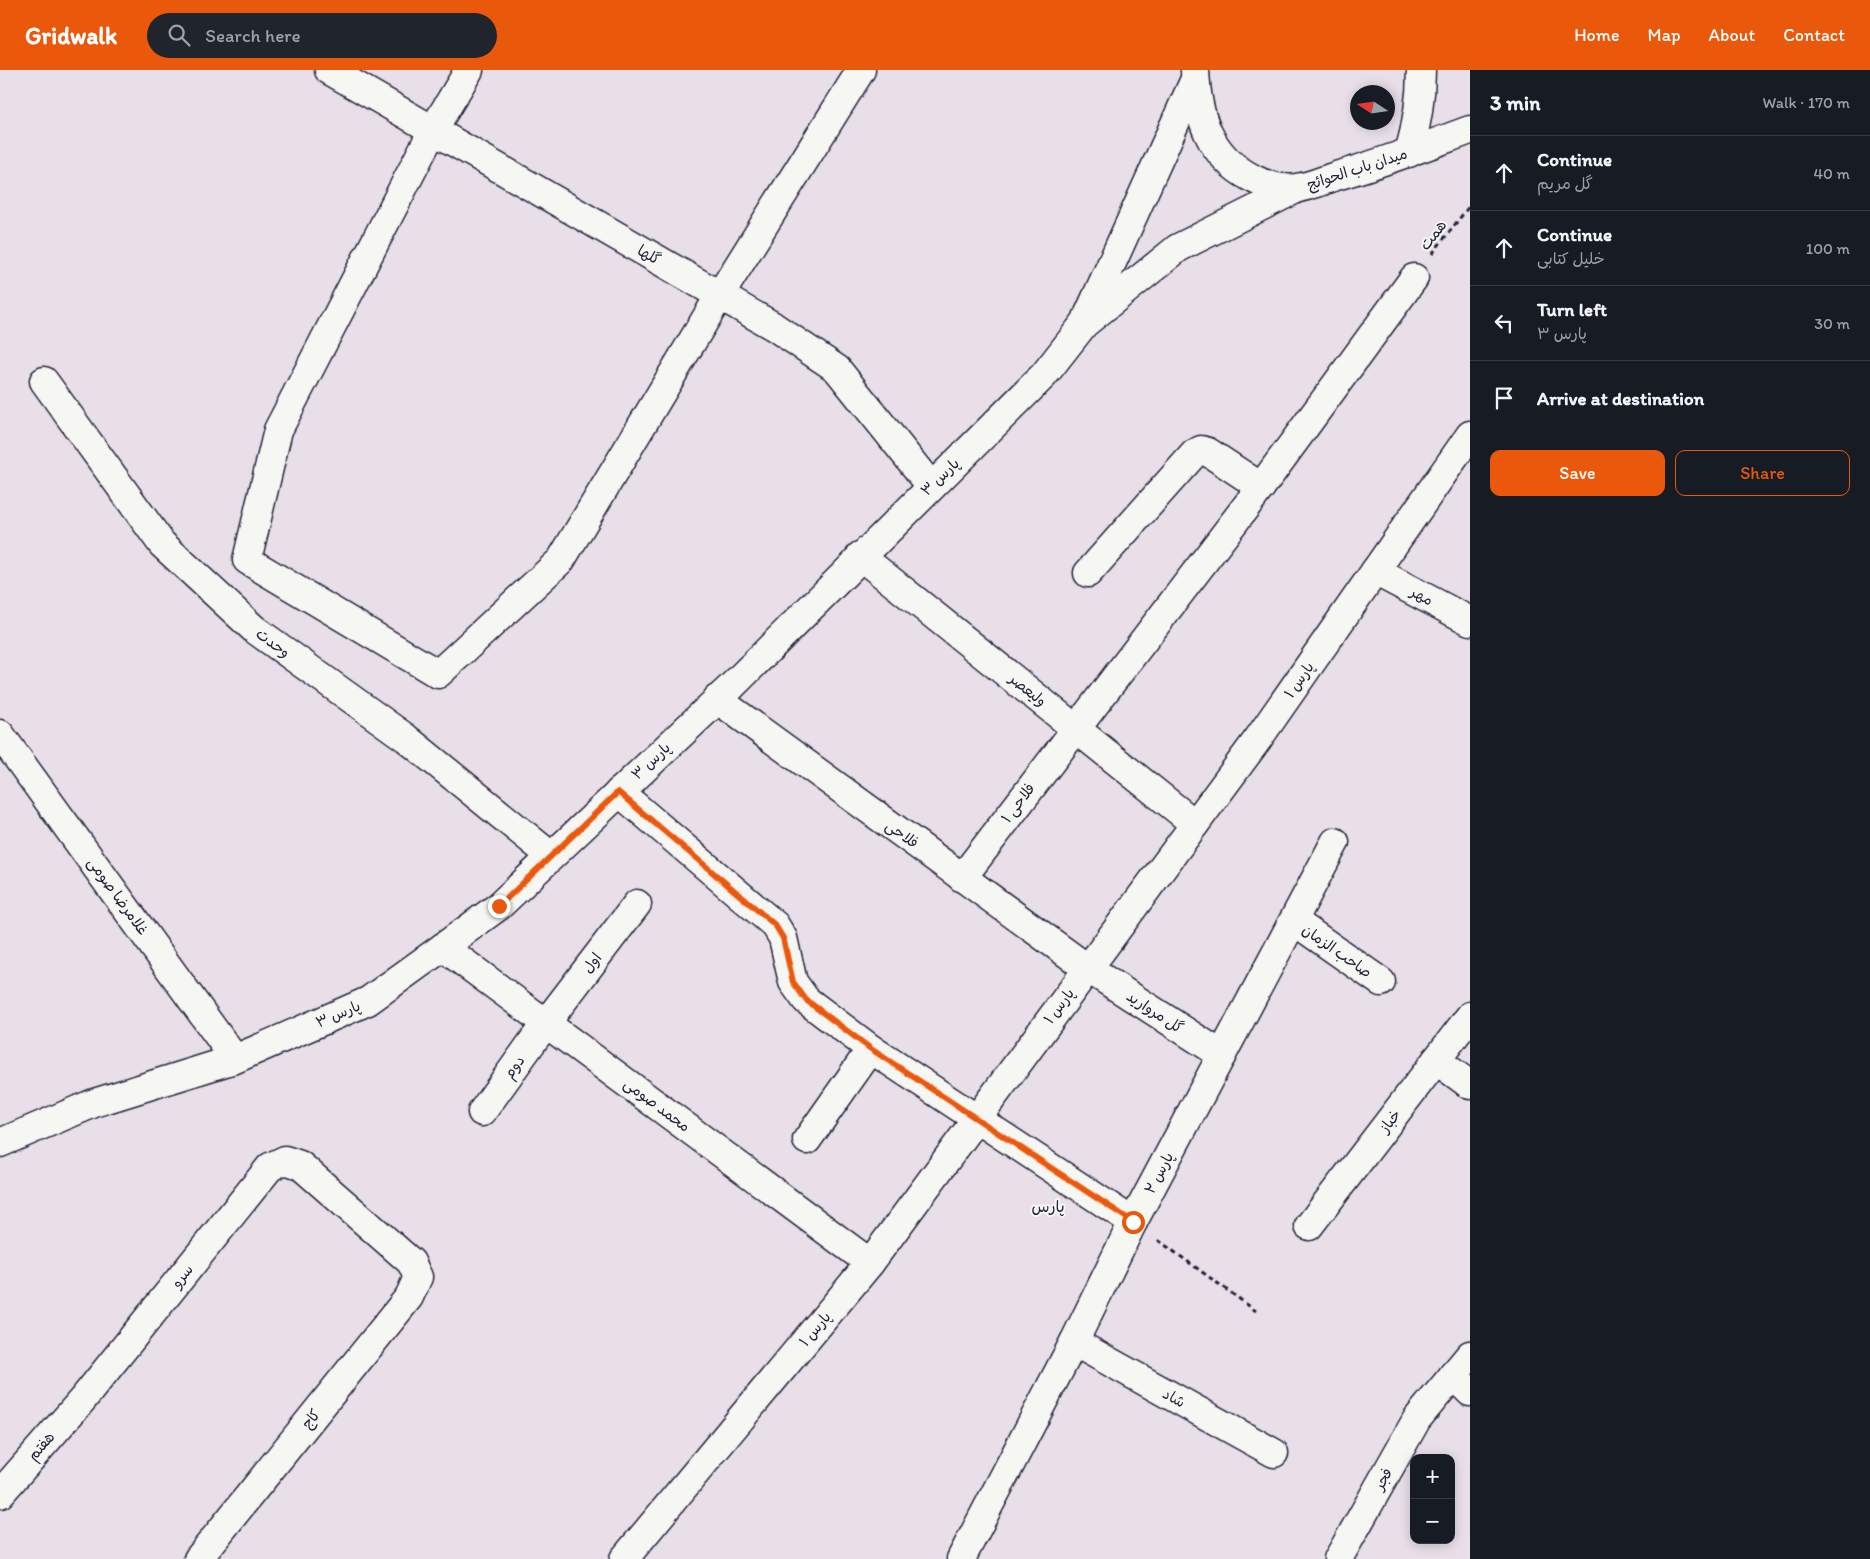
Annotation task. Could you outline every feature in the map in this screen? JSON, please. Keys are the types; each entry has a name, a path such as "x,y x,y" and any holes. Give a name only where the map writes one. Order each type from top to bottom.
{"street":[{"name":"گلها","path":"329,70 773,326 837,370 931,486"},
{"path":"469,70 433,130 278,430 247,560 438,674 562,560 720,295 861,70"},
{"path":"1409,152 1420,105 1420,70"},
{"path":"1084,324 1195,75"},
{"name":"میدان باب الحوائج","path":"1195,75 1196,98 1206,131 1219,154 1239,172 1264,184 1296,189 1470,130"},
{"name":"پارس ۳","path":"0,1143 94,1103 235,1059 368,1001 499,906 717,699 1044,376 1084,324 1178,248 1296,189"},
{"name":"فلاحی ۱","path":"962,878 1261,486 1414,278"},
{"name":"وحدت","path":"44,381 162,544 254,629 406,738 551,856"},
{"name":"پارس ۱","path":"624,1559 870,1263 975,1118 1195,824 1375,571 1466,448"},
{"path":"1088,573 1194,454 1201,450 1208,452 1261,486"},
{"name":"ولیعصر","path":"860,556 1195,824"},
{"name":"مهر","path":"1375,571 1470,621"},
{"name":"فلاحی","path":"717,699 1087,968"},
{"name":"غلامرضا صومی","path":"0,734 235,1059"},
{"path":"618,792 775,925 783,938 793,982 806,1000 871,1049 1133,1222"},
{"name":"پارس ۲","path":"967,1556 1133,1222 1335,842"},
{"name":"اول","path":"546,1022 638,904"},
{"name":"صاحب الزمان","path":"1294,921 1381,982"},
{"name":"محمد صومی","path":"443,947 870,1263"},
{"name":"گل مروارید","path":"1087,968 1222,1055"},
{"name":"خباز","path":"1309,1226 1470,1016"},
{"name":"دوم","path":"482,1112 546,1022"},
{"path":"807,1140 871,1049"},
{"path":"1436,1060 1470,1085"},
{"name":"کاج","path":"198,1559 409,1297 418,1277 411,1262 300,1165 285,1160"},
{"name":"سرو","path":"83,1399 270,1167 285,1160"},
{"name":"شاد","path":"1074,1342 1274,1453"},
{"name":"فجر","path":"1338,1559 1417,1419 1464,1374"},
{"name":"هفتم","path":"0,1494 83,1399"}],"path":[{"name":"همت","path":"1414,278 1470,205"},
{"path":"1133,1222 1256,1311"}],"district":[{"name":"پارس","path":"1048,1206"}],"route":[{"path":"499,906 618,792 775,925 783,938 793,982 806,1000 871,1049 1133,1222"}]}
